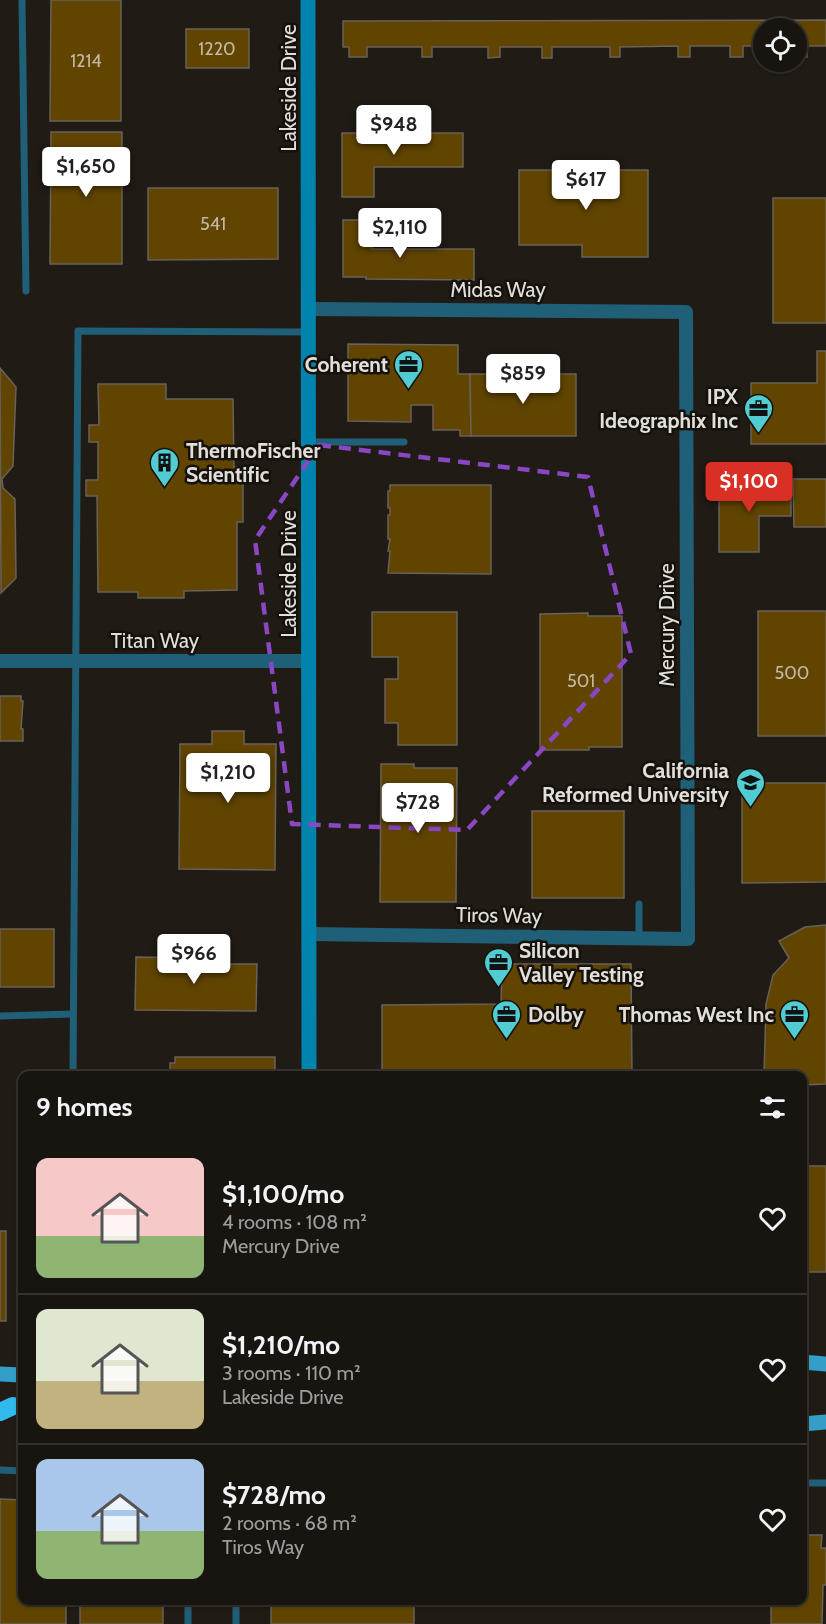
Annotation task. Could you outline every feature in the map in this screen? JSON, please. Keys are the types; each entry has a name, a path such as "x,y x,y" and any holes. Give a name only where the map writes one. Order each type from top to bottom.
{"main road":[{"path":"807,1362 826,1364"},
{"path":"0,1374 18,1376"},
{"path":"807,1424 826,1422"}],"street":[{"name":"Lakeside Drive","path":"308,0 309,1071"},
{"name":"Midas Way","path":"309,309 686,312"},
{"name":"Mercury Drive","path":"686,312 688,939"},
{"name":"Titan Way","path":"0,661 309,661"},
{"name":"Tiros Way","path":"309,934 688,939"}],"lane":[{"path":"22,0 26,291"},
{"path":"73,1071 78,331 309,332"},
{"path":"309,442 404,442"},
{"path":"639,904 639,938"},
{"path":"0,1016 73,1014"},
{"path":"0,1470 18,1471"},
{"path":"807,1484 826,1484"},
{"path":"188,1605 188,1624"},
{"path":"236,1605 236,1624"}],"highlighted area":[{"path":"319,445 588,477 631,654 467,830 292,824 255,540"}],"building":[{"path":"51,0 121,0 121,121 50,121"},
{"path":"753,20 753,46 743,46 743,57 730,57 730,46 690,46 690,57 678,57 678,46 620,47 620,57 610,57 610,47 552,47 552,58 542,58 542,47 500,47 500,57 488,58 488,47 432,47 432,57 422,57 422,47 367,47 367,57 349,57 349,47 343,47 343,21"},
{"path":"807,20 826,20 826,46 807,46"},
{"path":"186,29 249,29 249,68 186,68"},
{"path":"51,132 122,132 122,264 50,264"},
{"path":"342,133 463,133 463,167 374,167 374,197 342,197"},
{"path":"519,170 648,170 648,257 582,257 582,245 519,245"},
{"path":"148,188 278,188 278,259 148,260"},
{"path":"773,198 826,198 826,323 773,323"},
{"path":"343,220 372,220 372,249 474,249 474,280 343,277"},
{"name":"Coherent","path":"348,344 458,345 458,374 470,374 471,436 460,436 460,430 433,430 433,405 411,405 411,422 348,421"},
{"path":"817,351 826,351 826,444 751,444 751,383 817,383"},
{"path":"0,368 16,387 13,466 2,479 3,488 15,499 16,578 1,593"},
{"path":"494,371 513,371 513,374 576,374 576,436 471,436 470,374 494,374"},
{"name":"ThermoFischer Scientific","path":"98,384 166,384 166,399 233,399 234,467 243,467 243,522 237,522 237,590 184,591 184,598 138,598 138,592 98,592 97,496 86,496 86,480 98,480 98,442 89,442 89,425 99,425"},
{"path":"793,479 826,479 826,527 794,527"},
{"path":"719,483 791,483 791,516 759,516 759,552 719,552"},
{"path":"390,485 491,485 491,574 388,573 390,508 388,508 388,491 390,491"},
{"path":"758,611 826,611 826,736 758,736"},
{"path":"372,612 457,612 457,745 398,745 398,723 385,723 385,679 398,679 398,657 372,657"},
{"path":"588,613 588,616 622,616 622,747 540,750 540,614"},
{"path":"0,696 21,696 23,741 0,741"},
{"path":"212,731 244,731 244,744 276,744 275,870 179,869 180,744 212,744"},
{"path":"381,764 414,764 414,768 457,768 456,902 380,902"},
{"path":"742,783 826,783 826,882 742,883"},
{"path":"532,811 624,811 624,898 532,898"},
{"name":"Thomas West Inc","path":"826,925 826,1084 807,1085 807,1071 764,1071 766,1004 773,975 789,958 779,941 805,927"},
{"path":"0,929 54,929 54,987 0,987"},
{"path":"136,957 199,958 199,964 257,964 256,1011 135,1010"},
{"name":"Dolby","path":"502,964 631,964 632,1071 382,1071 382,1005 501,1004"},
{"path":"175,1057 275,1057 275,1071 170,1071 170,1063 175,1063"},
{"path":"807,1166 826,1166 826,1272 807,1272"},
{"path":"0,1231 6,1231 6,1321 0,1321"},
{"path":"0,1499 18,1500 18,1605 66,1605 66,1624 0,1624"},
{"path":"807,1535 822,1535 821,1548 826,1548 826,1585 823,1585 822,1624 771,1624 771,1605 807,1605"},
{"path":"80,1605 163,1605 163,1624 80,1624"},
{"path":"271,1605 414,1605 414,1624 271,1624"}],"place":[{"name":"Coherent","path":"409,390"},
{"name":"IPX Ideographix Inc","path":"759,434"},
{"name":"ThermoFischer Scientific","path":"165,488"},
{"name":"California Reformed University","path":"750,808"},
{"name":"Silicon Valley Testing","path":"498,988"},
{"name":"Dolby","path":"507,1040"},
{"name":"Thomas West Inc","path":"795,1040"}]}
